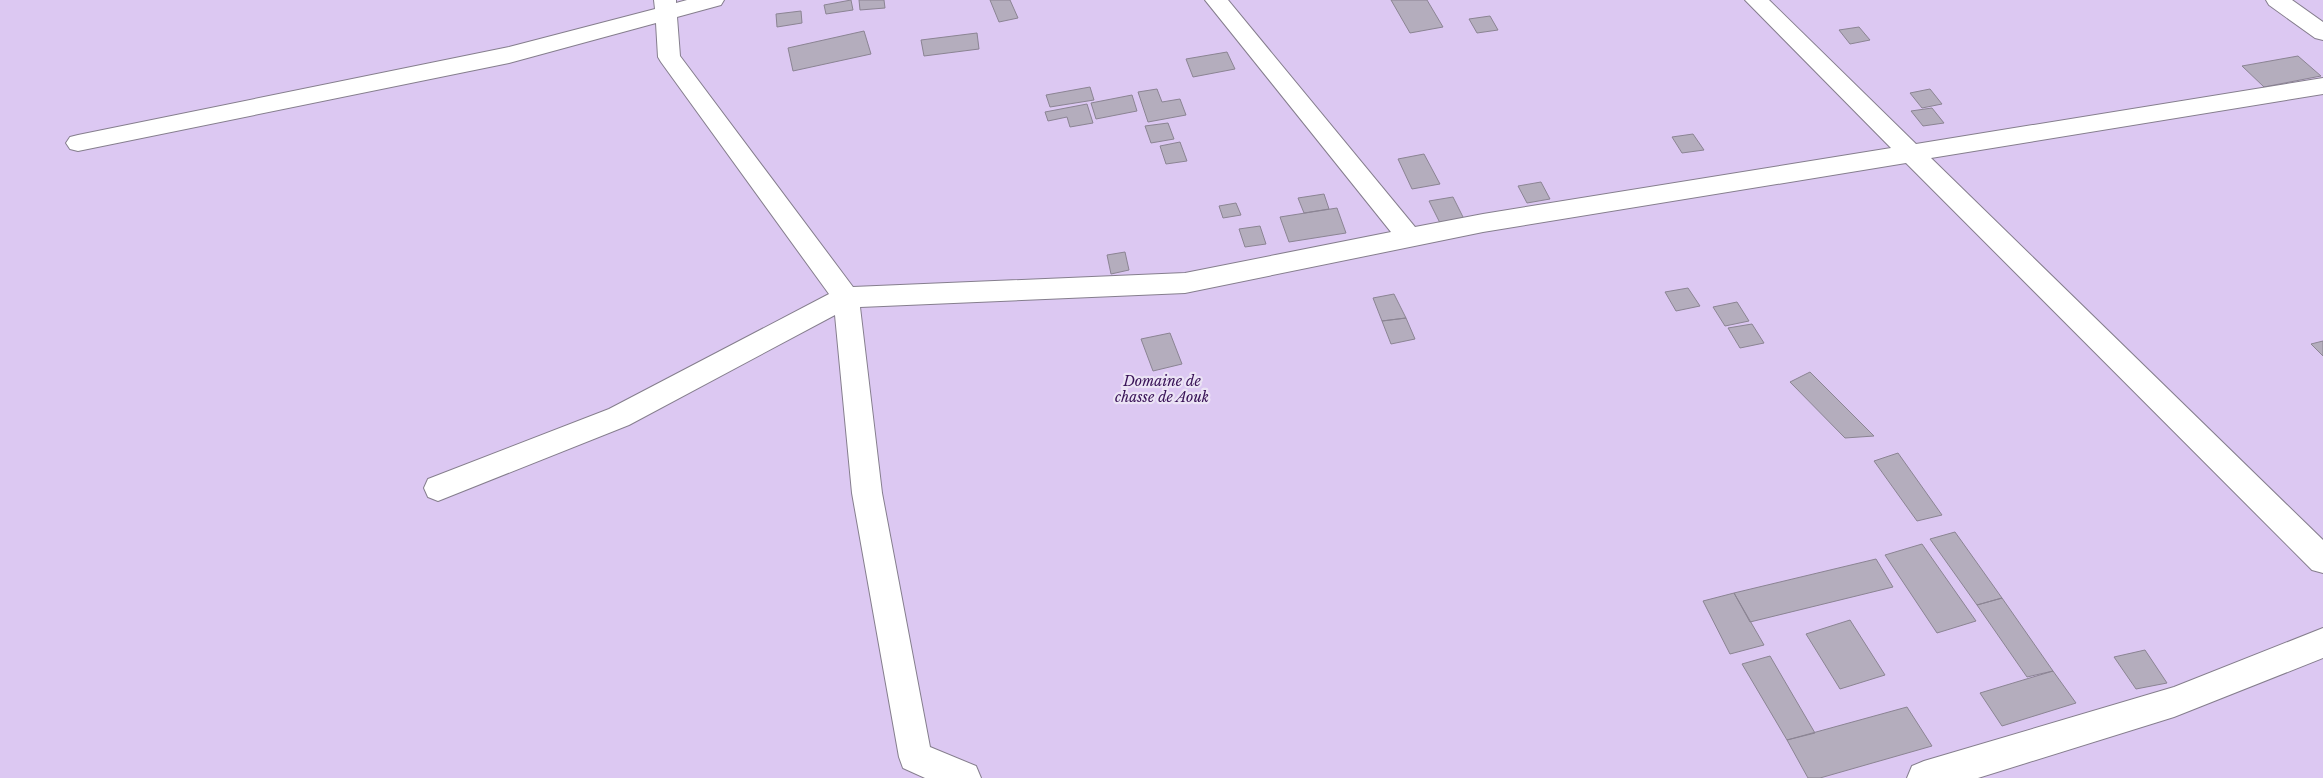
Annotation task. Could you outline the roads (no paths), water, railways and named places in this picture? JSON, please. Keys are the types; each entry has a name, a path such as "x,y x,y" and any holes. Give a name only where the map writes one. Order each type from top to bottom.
{"street":[{"path":"78,143 509,55 665,6 713,0"},
{"path":"1216,0 1410,238"},
{"path":"1756,0 2323,560"},
{"path":"2277,0 2323,33"},
{"path":"665,6 669,58 846,296 867,492 915,757 964,778"},
{"path":"438,488 619,418 846,296 1185,283 1483,223 2323,86"},
{"path":"1924,778 2174,702 2323,643"}],"park label":[{"name":"Domaine de chasse de Aouk","path":"1162,390"}]}
